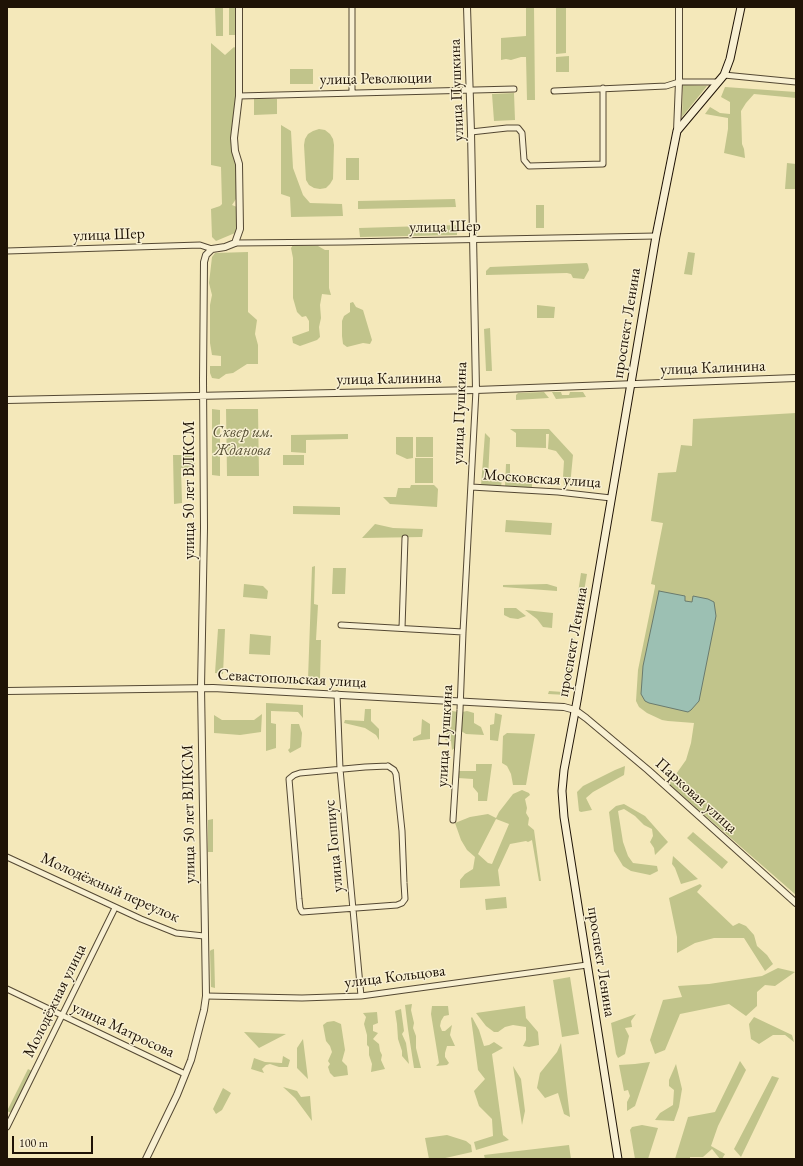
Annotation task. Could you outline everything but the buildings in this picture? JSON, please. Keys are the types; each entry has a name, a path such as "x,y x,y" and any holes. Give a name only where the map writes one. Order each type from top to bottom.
{"main road":[{"path":"676,131 724,75 730,59 741,7"},
{"name":"проспект Ленина","path":"618,1159 586,965 564,817 562,791 564,770 656,236 676,131"}],"street":[{"path":"212,249 225,247 234,242 240,229 239,164 235,151 234,138 239,96 239,7"},
{"path":"352,7 352,93"},
{"name":"улица Пушкина","path":"453,820 476,390 467,7"},
{"path":"676,131 679,82 679,7"},
{"path":"724,75 796,82"},
{"path":"554,91 666,86 679,82 717,82"},
{"path":"471,132 518,128 522,133 524,160 529,166 603,164 603,88"},
{"name":"улица Революции","path":"239,96 514,89"},
{"name":"улица Шер","path":"234,242 345,242 656,236"},
{"name":"улица Шер","path":"7,251 200,245 212,249"},
{"name":"улица 50 лет ВЛКСМ","path":"146,1159 177,1095 185,1074 193,1052 204,1010 206,996 201,687 204,528 204,262 206,255 212,249"},
{"name":"улица Калинина","path":"7,400 476,390 796,378"},
{"name":"Московская улица","path":"471,487 558,492 611,498"},
{"path":"402,628 405,538"},
{"path":"341,625 463,632"},
{"name":"Севастопольская улица","path":"7,692 201,687 564,707 575,710"},
{"name":"улица Гоппиус","path":"337,694 340,769 361,996"},
{"name":"Парковая улица","path":"575,710 648,770 796,903"},
{"path":"388,766 394,770 396,774 401,824 404,898 402,903 397,905 353,908 302,912 300,908 289,779 300,773 388,766"},
{"name":"Молодёжный переулок","path":"7,857 116,908 176,933 204,936"},
{"name":"Молодёжная улица","path":"7,1127 116,908"},
{"name":"улица Кольцова","path":"206,996 302,998 361,996 586,965"},
{"name":"улица Матросова","path":"7,989 185,1074"}],"green space":[{"path":"215,7 223,7 223,36 216,36"},
{"path":"229,7 236,7 236,35 229,35"},
{"path":"526,7 534,7 535,100 527,100 526,57 501,60 501,38 526,36"},
{"path":"556,7 566,7 566,53 556,54"},
{"path":"211,43 225,55 234,47 237,49 236,199 232,205 237,207 238,229 235,233 216,241 212,237 211,209 222,204 221,167 211,165"},
{"path":"569,56 569,72 556,72 556,57"},
{"path":"290,69 313,69 313,84 290,84"},
{"path":"683,85 707,86 682,117"},
{"path":"725,87 796,92 796,98 754,94 746,103 741,111 742,144 745,158 724,153 728,129 728,118 705,114 710,107 720,113 730,114 730,102 721,97"},
{"path":"514,93 515,120 494,121 492,94"},
{"path":"254,99 277,99 277,114 254,115"},
{"path":"281,125 291,131 293,168 303,195 310,203 342,204 343,216 291,217 290,197 281,194"},
{"path":"319,129 325,130 330,134 334,145 333,179 326,188 320,189 309,185 306,180 304,145 308,134"},
{"path":"346,158 359,158 359,180 346,180"},
{"path":"787,163 796,164 796,189 785,189"},
{"path":"455,199 456,207 358,209 358,201"},
{"path":"536,205 544,205 544,228 536,228"},
{"path":"457,225 457,235 360,237 359,228"},
{"path":"293,245 318,246 325,250 329,250 329,288 331,295 322,294 320,305 320,337 317,340 300,346 293,343 292,337 309,331 309,321 306,316 302,317 297,312 293,298 293,258 291,248"},
{"path":"248,252 248,312 257,320 255,334 258,345 258,364 247,364 233,373 226,374 219,379 212,378 210,366 221,366 221,356 212,355 210,343 210,305 212,295 209,283 212,257 215,253"},
{"path":"688,252 695,253 692,275 684,274"},
{"path":"587,263 589,270 584,279 573,278 571,274 567,273 486,275 486,271 490,267"},
{"path":"353,302 356,307 363,310 372,340 370,344 363,343 347,347 343,344 342,321 344,316 350,312 350,303"},
{"path":"537,305 555,307 554,318 537,318"},
{"path":"490,328 492,371 486,371 484,329"},
{"path":"544,392 549,398 516,400 516,395 518,393"},
{"path":"552,392 561,392 562,395 569,395 570,392 583,392 586,397 556,399"},
{"path":"212,409 220,410 220,476 212,475"},
{"name":"Сквер им. Жданова","path":"226,409 258,409 259,476 227,476"},
{"path":"796,413 796,895 669,784 686,760 691,743 694,723 662,720 647,713 639,707 636,701 638,670 655,587 655,585 651,584 663,523 651,521 658,473 676,472 681,445 692,446 693,419"},
{"path":"510,429 549,429 573,455 570,486 564,485 564,461 556,451 548,449 549,434 546,434 546,448 516,447 516,433"},
{"path":"485,433 490,438 488,478 502,479 501,487 481,486"},
{"path":"348,434 348,439 306,440 306,453 291,452 291,435"},
{"path":"396,437 413,437 413,458 407,459 396,454"},
{"path":"416,437 433,437 433,457 416,457"},
{"path":"173,455 194,455 195,468 181,468 182,503 174,504"},
{"path":"283,455 304,455 304,465 283,465"},
{"path":"415,458 433,458 433,483 415,483"},
{"path":"506,464 510,464 510,481 532,483 532,489 505,487"},
{"path":"411,485 434,485 438,489 437,507 390,504 383,497 396,497 398,488 410,488"},
{"path":"293,506 340,507 340,515 293,514"},
{"path":"506,520 552,523 551,535 505,532"},
{"path":"375,524 393,528 423,529 422,537 362,538"},
{"path":"315,566 314,604 318,605 316,640 321,640 320,679 308,679 312,567"},
{"path":"333,568 346,568 345,594 332,594"},
{"path":"581,573 587,574 578,626 573,626"},
{"path":"244,584 263,586 268,591 267,599 243,597"},
{"path":"547,584 557,587 557,591 503,587 503,585"},
{"path":"504,608 516,608 526,616 518,619 510,618 504,615"},
{"path":"525,610 553,613 552,628 543,627 537,619"},
{"path":"218,629 225,629 223,674 215,673"},
{"path":"250,634 271,636 270,655 249,654"},
{"path":"571,637 575,638 567,695 548,694 549,691 563,692"},
{"path":"266,703 303,705 303,718 298,712 271,711 271,723 276,724 276,748 266,751"},
{"path":"365,709 371,709 371,721 379,729 379,740 376,735 365,728 344,723 345,720 364,721"},
{"path":"452,711 458,712 456,747 452,750 451,741 445,740"},
{"path":"467,711 474,713 474,723 481,727 484,735 466,734 461,731 462,712"},
{"path":"495,713 502,715 498,741 490,740 490,725 494,724"},
{"path":"262,714 261,732 240,735 214,733 214,715 222,720 254,720"},
{"path":"422,719 430,724 430,739 413,741 413,738 421,734"},
{"path":"291,724 299,724 302,733 301,747 290,753 288,750 290,748"},
{"path":"507,733 535,734 526,785 513,785 511,774 507,766 502,763 503,736"},
{"path":"476,764 492,764 487,801 478,801 478,793 473,787 473,779 458,778 458,771 476,771"},
{"path":"625,766 624,775 593,792 586,798 592,810 579,811 577,792 583,786"},
{"path":"522,790 530,795 525,799 527,808 526,813 529,818 528,825 534,830 541,881 539,881 532,840 528,842 526,841 510,844 498,870 500,886 460,888 460,880 465,874 473,869 475,857 467,850 461,840 455,823 470,817 488,814 496,818 513,794","holes":["496,819 509,824 492,864 488,863 478,854"]},
{"path":"624,804 645,816 668,842 655,855 654,848 650,842 653,836 652,829 644,825 635,816 624,809 618,811 623,842 628,856 633,863 657,866 658,871 650,875 631,871 623,866 614,851 609,812 616,806"},
{"path":"213,819 213,852 208,852 208,820"},
{"path":"693,832 728,862 722,869 687,838"},
{"path":"673,856 698,879 681,884 672,864"},
{"path":"700,884 702,886 697,892 733,926 739,923 746,926 754,935 757,946 767,955 773,964 765,971 744,938 714,938 695,943 677,953 677,937 669,898"},
{"path":"506,897 507,908 486,910 485,899"},
{"path":"214,949 215,988 211,987 210,951"},
{"path":"778,968 795,972 775,986 765,985 757,992 757,1006 746,1016 729,1004 680,1014 665,1050 655,1054 650,1040 663,1000 682,997 678,986 709,984 762,976"},
{"path":"570,977 579,1034 562,1037 553,980"},
{"path":"412,1004 411,1010 414,1023 413,1028 416,1036 416,1048 421,1068 414,1068 408,1029 405,1005"},
{"path":"432,1006 448,1006 449,1015 444,1016 440,1026 442,1031 445,1031 452,1025 450,1035 455,1046 447,1046 445,1057 449,1063 447,1065 436,1066 439,1063 431,1014"},
{"path":"525,1006 526,1018 538,1032 539,1045 529,1047 523,1046 526,1040 526,1027 513,1025 505,1027 498,1032 494,1032 486,1026 476,1013"},
{"path":"401,1009 404,1031 402,1034 406,1043 409,1064 402,1056 398,1039 395,1011"},
{"path":"377,1012 378,1023 373,1025 373,1031 378,1033 373,1039 379,1044 382,1055 381,1060 385,1069 371,1072 372,1064 364,1024 366,1017 363,1013"},
{"path":"636,1014 631,1021 632,1027 625,1028 629,1036 625,1054 618,1058 611,1023"},
{"path":"472,1017 479,1030 484,1046 494,1042 503,1048 492,1054 503,1135 509,1140 476,1150 474,1142 493,1136 492,1119 479,1106 474,1091 485,1079 478,1070"},
{"path":"754,1017 792,1035 794,1042 785,1035 773,1035 759,1044 751,1039 749,1024"},
{"path":"334,1021 341,1024 345,1050 342,1061 347,1066 348,1075 334,1077 330,1073 328,1067 330,1064 328,1061 332,1052 326,1041 323,1025 327,1022"},
{"path":"244,1032 286,1034 259,1048"},
{"path":"303,1039 308,1079 297,1068 297,1048"},
{"path":"561,1043 570,1117 564,1114 558,1093 545,1098 537,1088 540,1073 557,1052"},
{"path":"283,1056 290,1060 288,1067 279,1067 270,1064 266,1065 262,1069 264,1073 251,1069 254,1058 265,1062 282,1063"},
{"path":"740,1061 746,1070 718,1126 711,1146 725,1154 722,1159 720,1159 712,1149 703,1157 675,1159 688,1117 715,1112"},
{"path":"650,1062 635,1106 627,1111 627,1102 630,1096 628,1090 624,1091 619,1065"},
{"path":"676,1064 682,1089 679,1107 674,1121 655,1120 660,1113 673,1105 674,1090 669,1086 669,1080"},
{"path":"513,1066 521,1079 525,1111 522,1125"},
{"path":"28,1069 32,1071 11,1113 7,1111"},
{"path":"772,1076 779,1078 741,1157 734,1149"},
{"path":"283,1087 297,1091 301,1097 310,1096 312,1121 295,1098"},
{"path":"223,1088 231,1093 222,1110 216,1114 213,1109"},
{"path":"642,1125 658,1128 648,1159 635,1159 630,1130 632,1127"},
{"path":"447,1135 466,1141 471,1145 472,1152 441,1159 429,1159 425,1138"},
{"path":"569,1145 571,1159 485,1159 484,1155"}],"water":[{"path":"659,591 685,596 685,601 692,602 693,596 708,599 714,602 716,616 699,701 688,712 649,703 645,701 641,694 643,666"}]}
